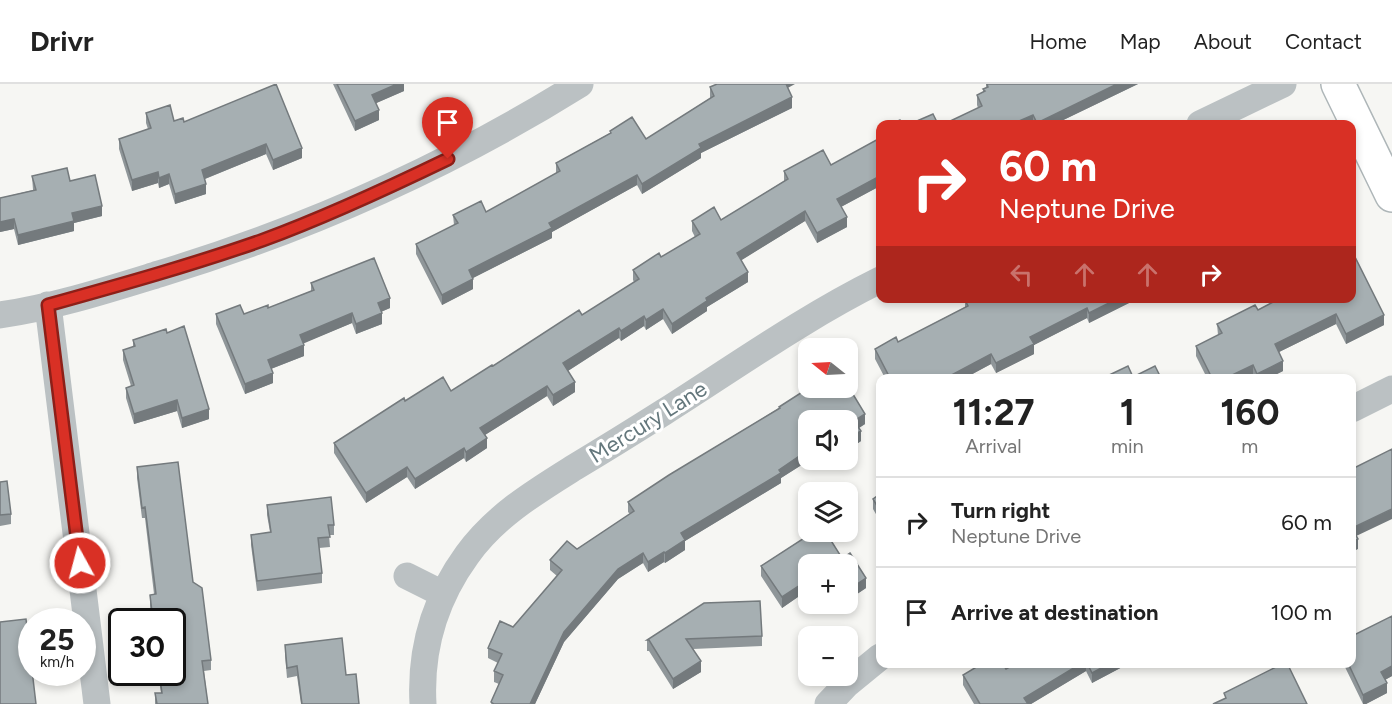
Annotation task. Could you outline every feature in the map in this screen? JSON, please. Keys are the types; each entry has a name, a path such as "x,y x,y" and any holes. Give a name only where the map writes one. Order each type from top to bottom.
{"street":[{"path":"0,315 48,305 133,282 266,239 360,201 448,159 489,138 580,84"},
{"path":"1208,120 1283,84"},
{"path":"1338,84 1356,120"},
{"path":"1356,121 1392,195"},
{"name":"Mercury Lane","path":"423,704 424,659 435,614 455,573 480,538 496,522 530,495 807,321 876,282"},
{"path":"48,305 97,704"},
{"path":"1356,407 1392,389"},
{"path":"407,576 444,594"},
{"path":"828,704 847,684 876,660"}],"building":[{"path":"276,84 302,148 273,160 266,144 202,170 206,184 175,194 169,174 159,178 158,172 132,180 119,139 151,128 146,113 170,105 174,121 183,118 184,122"},
{"path":"337,84 397,84 372,95 379,110 355,121"},
{"path":"717,84 786,84 792,97 699,144 701,148 642,184 637,175 549,223 552,228 469,270 473,279 442,295 416,244 458,223 453,215 481,201 486,212 560,171 556,163 611,133 610,131 632,117 646,139 714,96 710,87"},
{"path":"987,84 1117,84 1043,120 1036,120 1033,115 1021,120 952,120 982,106 977,95 988,87"},
{"path":"933,114 936,120 919,120"},
{"path":"876,140 876,178 837,199 847,217 817,233 805,211 737,253 748,272 706,298 707,301 672,324 663,309 646,320 644,316 621,331 619,328 563,363 575,382 553,395 547,386 480,428 487,438 466,452 464,448 415,479 407,467 366,493 334,443 404,398 405,401 443,377 451,391 579,310 582,315 639,279 633,270 659,253 661,257 700,234 692,221 714,207 721,220 788,179 784,171 823,150 831,165"},
{"path":"67,168 70,181 95,175 102,206 72,213 74,221 18,235 14,219 0,222 0,198 36,190 32,176"},
{"path":"374,258 390,298 378,303 382,313 356,324 352,313 300,335 304,345 268,360 273,373 245,384 216,314 240,305 244,314 268,305 268,308 314,290 311,283"},
{"path":"1356,259 1384,315 1346,334 1336,314 1275,344 1283,361 1257,374 1253,365 1234,374 1210,374 1196,346 1222,333 1217,324 1255,305 1258,310 1271,303 1356,303"},
{"path":"966,303 1109,303 1089,313 1087,308 1030,337 1034,344 996,363 991,354 954,374 888,374 875,349 896,337 898,342 968,306"},
{"path":"184,326 209,409 182,418 177,400 134,414 126,388 134,385 123,350 135,346 133,340 166,329 167,333"},
{"path":"1128,366 1132,374 1111,374"},
{"path":"1155,366 1159,374 1139,374"},
{"path":"798,395 798,398 855,398 865,414 858,418 858,410 798,410 798,457 779,470 781,473 681,533 685,540 665,553 648,562 643,553 618,569 564,632 530,704 494,704 491,702 503,675 494,671 502,654 488,648 500,621 513,627 562,570 550,560 567,541 577,549 634,511 628,502"},
{"path":"1392,449 1392,509 1356,526 1356,467"},
{"path":"178,462 193,582 202,588 211,660 202,661 208,704 157,704 155,693 162,693 161,686 186,686 186,608 152,608 150,595 156,594 145,507 142,508 137,467"},
{"path":"7,481 11,514 0,515 0,482"},
{"path":"331,497 334,525 328,525 330,537 318,538 322,573 257,581 251,535 271,532 267,505"},
{"path":"798,542 832,542 839,554 798,554 798,587 782,597 761,566"},
{"path":"858,566 866,578 858,583"},
{"path":"760,601 762,636 686,639 701,661 673,679 647,640 704,603"},
{"path":"1392,616 1392,666 1381,672 1387,683 1363,695 1350,668 1356,668 1356,634"},
{"path":"18,620 18,686 34,686 36,704 0,704 0,622"},
{"path":"342,638 346,675 356,674 359,704 302,704 297,666 287,668 285,645"},
{"path":"975,668 1074,668 1024,698 1028,704 980,704 963,675"},
{"path":"1090,668 1102,668 1092,673"},
{"path":"1274,668 1289,668 1307,704 1213,704 1226,698 1224,693"}],"route":[{"path":"80,563 48,305 133,282 266,239 360,201 448,159"}]}
